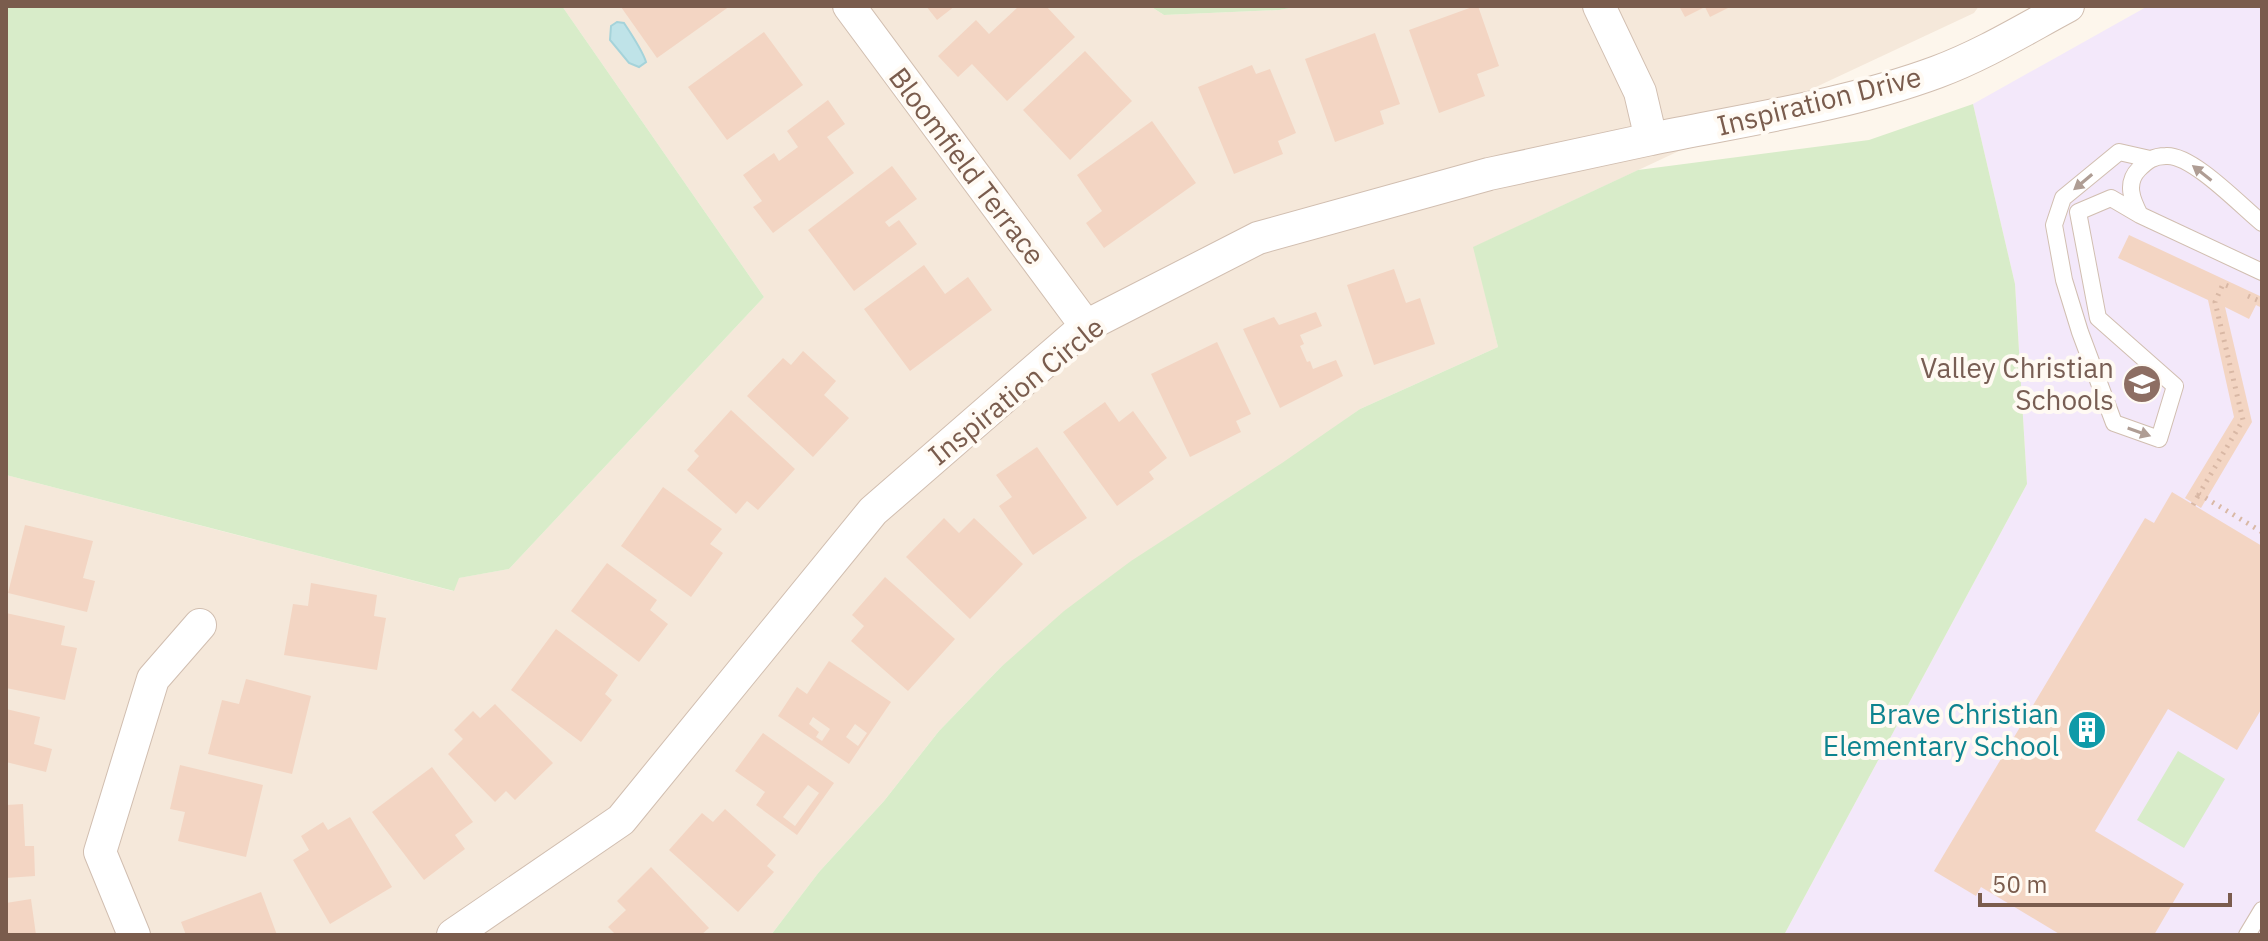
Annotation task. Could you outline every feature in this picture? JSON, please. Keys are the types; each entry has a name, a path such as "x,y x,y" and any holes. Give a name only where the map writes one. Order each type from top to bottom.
{"street":[{"name":"Bloomfield Terrace","path":"849,6 1086,326"},
{"path":"1599,6 1640,92 1651,139"},
{"name":"Inspiration Drive","path":"1651,139 1845,99 1910,82 1967,59 2068,6"},
{"name":"Inspiration Circle","path":"453,935 621,820 873,511 1086,326 1258,238 1489,174 1651,139"},
{"path":"134,935 100,852 153,679 200,625"}],"lane":[{"path":"2262,223 2194,166 2169,155 2150,159 2119,152 2063,198 2054,225 2064,280 2114,423 2159,439 2175,386 2098,318 2078,212 2111,198 2140,215 2262,272"},
{"path":"2140,215 2130,196 2134,174 2150,159"},
{"path":"2247,935 2262,910"}],"path":[{"path":"2193,505 2243,420 2215,302 2223,284 2262,302"},
{"path":"2199,494 2262,532"}],"shaded area":[{"path":"562,6 1150,6 1164,15 1279,10 1301,6 1979,6 1974,13 1474,247 1498,347 1360,409 1001,667 939,731 884,801 819,872 771,935 6,935 6,475 453,591 458,578 509,569 764,297"},
{"name":"Valley Christian Schools","path":"2148,6 2262,6 2262,935 1784,935 2027,484 2015,284 1973,104"}],"green space":[{"path":"6,6 562,6 764,297 509,569 459,578 454,591 6,475"},
{"path":"1150,6 1301,6 1279,10 1164,15"},
{"path":"1973,104 2015,284 2027,484 1784,935 771,935 819,872 884,801 939,731 1001,667 1064,611 1131,561 1360,409 1498,347 1473,247 1638,170 1869,140"},
{"path":"2178,751 2225,779 2184,848 2137,820"}],"water":[{"path":"617,22 624,23 642,53 646,62 639,67 629,63 610,40 611,26"}],"building":[{"path":"622,6 730,6 657,58"},
{"path":"926,6 955,6 937,20"},
{"path":"1019,6 1046,6 1075,37 1007,101 972,64 958,77 938,56 976,20 989,34"},
{"path":"1478,6 1499,66 1477,74 1485,96 1439,113 1409,30"},
{"path":"1679,6 1732,6 1710,17 1705,7 1685,17"},
{"path":"764,32 803,85 727,140 688,87"},
{"path":"1375,33 1400,104 1380,111 1384,124 1335,142 1305,59"},
{"path":"1085,51 1132,101 1070,160 1023,110"},
{"path":"1252,65 1256,74 1270,69 1296,133 1278,141 1283,154 1234,174 1198,87"},
{"path":"828,100 845,124 827,137 854,173 773,233 753,207 762,201 743,175 774,153 779,161 798,147 787,131"},
{"path":"1152,121 1196,183 1104,248 1086,223 1102,211 1077,175"},
{"path":"892,166 917,199 885,222 889,227 899,220 917,244 854,291 808,230"},
{"path":"2129,235 2262,297 2262,308 2256,305 2249,319 2225,307 2252,422 2201,508 2185,498 2234,417 2208,300 2118,258"},
{"path":"924,265 945,294 968,277 992,310 910,371 864,309"},
{"path":"1394,269 1406,303 1420,298 1435,344 1374,365 1347,285"},
{"path":"1316,312 1322,326 1300,335 1304,344 1300,346 1313,369 1336,360 1343,376 1280,408 1243,329 1274,317 1279,325"},
{"path":"1217,342 1251,414 1236,421 1241,432 1190,457 1151,374"},
{"path":"803,351 836,381 824,395 849,418 813,457 747,396 783,358 791,365"},
{"path":"1105,402 1119,422 1133,411 1167,458 1149,472 1154,479 1117,506 1063,432"},
{"path":"731,410 795,469 758,510 747,501 736,514 687,470 699,456 694,451"},
{"path":"1037,447 1087,518 1033,555 999,506 1012,497 996,475"},
{"path":"663,487 722,529 710,544 723,553 691,597 621,546"},
{"name":"Brave Christian Elementary School","path":"2172,492 2262,546 2262,708 2237,750 2168,709 2095,831 2184,884 2154,935 2061,935 1981,887 1976,896 1934,871 2145,518 2154,523"},
{"path":"944,518 959,533 974,518 1023,564 970,619 906,557"},
{"path":"25,525 93,541 83,578 95,581 87,612 8,593"},
{"path":"607,563 657,600 650,610 668,624 639,662 571,611"},
{"path":"885,577 955,639 908,691 851,641 864,626 852,615"},
{"path":"311,583 377,595 374,616 386,618 377,670 284,655 293,604 308,606"},
{"path":"6,613 65,626 61,645 77,648 65,700 6,688"},
{"path":"556,629 618,675 605,694 612,700 581,742 511,690"},
{"path":"829,661 891,702 849,764 778,716 797,687 807,694","holes":["813,717 830,729 822,741 816,737 819,732 809,724","855,724 867,733 858,746 846,737"]},
{"path":"246,679 311,696 292,774 208,754 222,700 239,704"},
{"path":"495,704 553,763 515,800 506,791 495,802 448,754 463,739 454,730 473,711 480,718"},
{"path":"6,709 40,717 34,744 52,749 46,772 6,762"},
{"path":"763,733 834,783 797,835 756,805 765,792 735,771","holes":["808,785 819,793 795,826 783,817"]},
{"path":"180,765 263,785 246,857 178,841 185,812 170,809"},
{"path":"432,767 473,822 455,835 465,849 424,880 372,812"},
{"path":"23,804 25,846 34,846 35,876 6,878 6,805"},
{"path":"725,809 776,855 767,866 774,872 738,912 669,850 702,813 713,822"},
{"path":"350,817 392,887 330,924 293,860 309,850 301,836 323,822 328,830"},
{"path":"651,867 709,928 701,935 616,935 608,927 626,910 617,901"},
{"path":"261,892 277,935 186,935 181,922"},
{"path":"31,899 36,935 6,935 6,903"}],"place":[{"name":"Valley Christian Schools","path":"2142,384"},
{"name":"Brave Christian Elementary School","path":"2087,730"}]}
